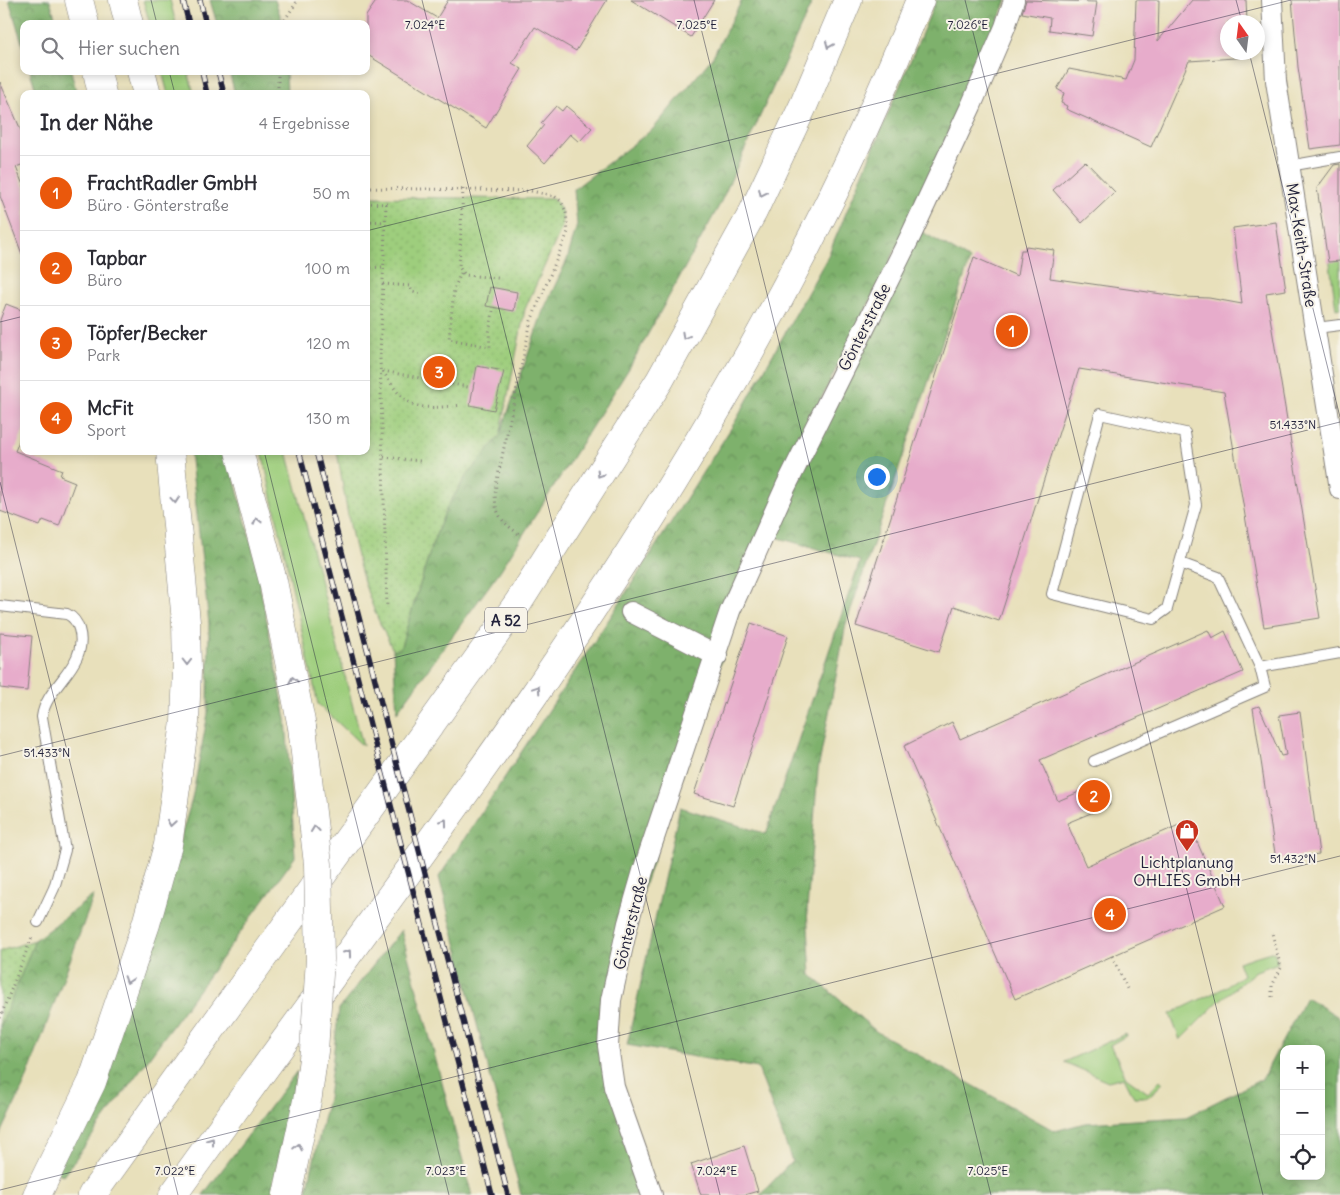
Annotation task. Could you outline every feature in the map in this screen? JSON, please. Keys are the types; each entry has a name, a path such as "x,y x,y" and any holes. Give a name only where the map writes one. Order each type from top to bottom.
{"highway":[{"path":"79,0 84,20"},
{"path":"123,0 128,20"},
{"name":"A 52","path":"92,1195 518,603 660,380 754,212 804,104 848,0"},
{"path":"173,1195 482,768 651,518 714,415 795,272 863,134 920,0"},
{"path":"98,75 101,90"},
{"path":"142,75 146,90"},
{"path":"37,1195 95,1074 146,924 168,846 184,732 187,670 186,622 170,455"},
{"path":"240,455 273,581 302,727 318,864 320,960 314,1051 308,1096 287,1195"}],"street":[{"name":"Gönterstraße","path":"652,1195 614,1087 608,1046 611,1000 628,923 643,871 717,656 730,611 786,486 931,192 1001,36 1014,0"},
{"name":"Max-Keith-Straße","path":"1272,0 1276,81 1340,489"},
{"path":"630,612 717,656"}],"lane":[{"path":"1289,166 1340,157"},
{"path":"1316,328 1340,325"},
{"path":"1100,414 1185,433 1196,505 1180,563 1167,609 1153,619 1052,594 1100,414"},
{"path":"1094,761 1265,687 1260,667 1218,578 1180,563"},
{"path":"0,606 67,614 75,621 80,636 80,650 75,661 43,708 42,717 66,850 54,888 38,922"},
{"path":"1260,667 1340,653"}],"path":[{"path":"285,20 298,0"},
{"path":"278,75 278,90"},
{"path":"370,188 531,191 549,194 561,201 568,223 564,245 537,301 531,321 497,479 495,501 499,516 504,524 519,534"},
{"path":"463,189 458,267 461,273 465,275 498,278"},
{"path":"370,203 386,204 382,284 381,371 387,608"},
{"path":"370,221 385,222"},
{"path":"370,268 383,267"},
{"path":"461,273 454,289 449,339 490,347 489,333 493,311"},
{"path":"382,284 410,286 412,292 422,294"},
{"path":"381,371 468,386"},
{"path":"381,371 397,394 408,402 428,409 462,405"},
{"path":"384,457 420,461"},
{"path":"0,1018 38,922"},
{"path":"1272,933 1280,968 1272,986 1272,997"},
{"path":"1112,956 1128,991"}],"green space":[{"path":"9,0 50,0 56,20 20,20 20,36"},
{"path":"143,0 170,0 175,20 149,20"},
{"path":"210,0 275,0 282,20 216,20"},
{"path":"742,0 813,0 719,206 628,370 500,571 397,712 393,650 400,649 433,542 447,507 467,475 500,435 543,311 567,260 577,225 574,189 653,129 712,58"},
{"path":"936,0 1007,0 904,233 788,465 606,998 644,1195 521,1195 439,877 613,613 735,422 827,258"},
{"path":"31,75 72,75 76,90 36,90"},
{"path":"163,75 189,75 193,90 167,90"},
{"path":"230,75 286,75 287,90 234,90"},
{"path":"370,197 553,199 560,208 562,227 525,309 500,436 467,475 447,507 433,542 400,649 393,650 368,593 356,553 338,455 370,455"},
{"path":"919,230 970,260 846,624 818,770 807,910 811,975 877,1032 1055,1131 1085,1123 1186,1117 1262,1079 1280,1045 1280,1180 1325,1180 1325,1045 1280,1045 1306,997 1340,1018 1340,1195 760,1195 792,1161 758,1068 627,1045 680,807 766,834 860,561 772,536"},
{"path":"1340,247 1340,308 1336,309 1328,248"},
{"path":"190,455 228,455 252,545 286,719 295,857 63,1176 57,1172 150,943 192,799 208,713 209,624"},
{"path":"263,455 288,455 363,746 318,704"},
{"path":"94,895 25,1083 0,1136 0,1027 35,940"},
{"path":"401,930 472,1195 306,1195 328,1098 339,1009"},
{"path":"35,940 0,1027 0,951"},
{"path":"1274,951 1278,963 1256,971 1219,1001 1180,1040 1170,1014 1224,988 1243,975 1238,962"},
{"path":"1125,1034 1126,1036 1110,1045 1126,1077 1148,1093 1160,1080 1163,1083 1148,1097 1134,1097 1124,1077 1108,1081 1064,1062"},
{"path":"297,1071 271,1195 203,1195"}],"building":[{"path":"377,0 407,0 437,18 448,0 607,0 576,51 535,27 512,63 522,69 486,128 370,56 370,20 366,20 366,16"},
{"path":"631,0 714,0 691,37"},
{"path":"1026,0 1097,2 1092,36 1049,30 1050,18 1022,13"},
{"path":"1136,0 1159,0 1158,41 1192,0 1246,0 1247,15 1220,15 1220,59 1189,61 1151,147 1066,109 1067,106 1061,103 1064,93 1057,89 1069,69 1126,80 1134,60"},
{"path":"1292,0 1340,0 1340,145 1310,149 1298,67"},
{"path":"0,82 20,128 20,166 16,167 20,178 20,249 0,196"},
{"path":"556,106 562,111 566,106 592,128 579,142 570,134 545,163 527,146 544,125 541,123"},
{"path":"1085,161 1115,192 1082,223 1053,190"},
{"path":"1340,164 1340,261 1328,262 1317,188 1334,165"},
{"path":"1276,222 1286,290 1266,293 1320,618 1264,627 1224,392 1079,369 999,621 954,606 939,652 856,626 974,257 1017,276 1021,250 1025,250 1026,246 1054,250 1050,278 1183,297 1209,298 1242,304 1233,228"},
{"path":"490,287 517,292 514,311 486,306"},
{"path":"6,304 20,309 20,439 15,451 20,453 20,455 25,455 62,470 60,476 75,482 59,526 43,520 40,526 0,511 0,320"},
{"path":"477,366 504,371 494,410 470,405"},
{"path":"751,623 788,636 733,806 694,794"},
{"path":"1208,630 1212,638 1225,631 1243,672 1040,760 1058,801 1100,783 1110,805 1067,823 1086,866 1188,821 1225,906 1015,999 904,746 952,722 960,739"},
{"path":"0,633 32,636 27,691 0,688"},
{"path":"1259,706 1281,756 1286,755 1279,715 1300,712 1319,854 1276,860 1253,708"},
{"path":"744,1146 758,1191 744,1195 701,1195 691,1164"}],"railway":[{"path":"183,0 188,20"},
{"path":"200,0 205,20"},
{"path":"203,75 206,90"},
{"path":"219,75 223,90"},
{"path":"300,455 492,1195"},
{"path":"317,455 508,1195"}],"place":[{"name":"FrachtRadler GmbH","path":"1012,331"},
{"name":"Töpfer/Becker","path":"439,372"},
{"name":"Tapbar","path":"1094,796"},
{"name":"Lichtplanung OHLIES GmbH","path":"1187,852"},
{"name":"McFit","path":"1110,914"}]}
